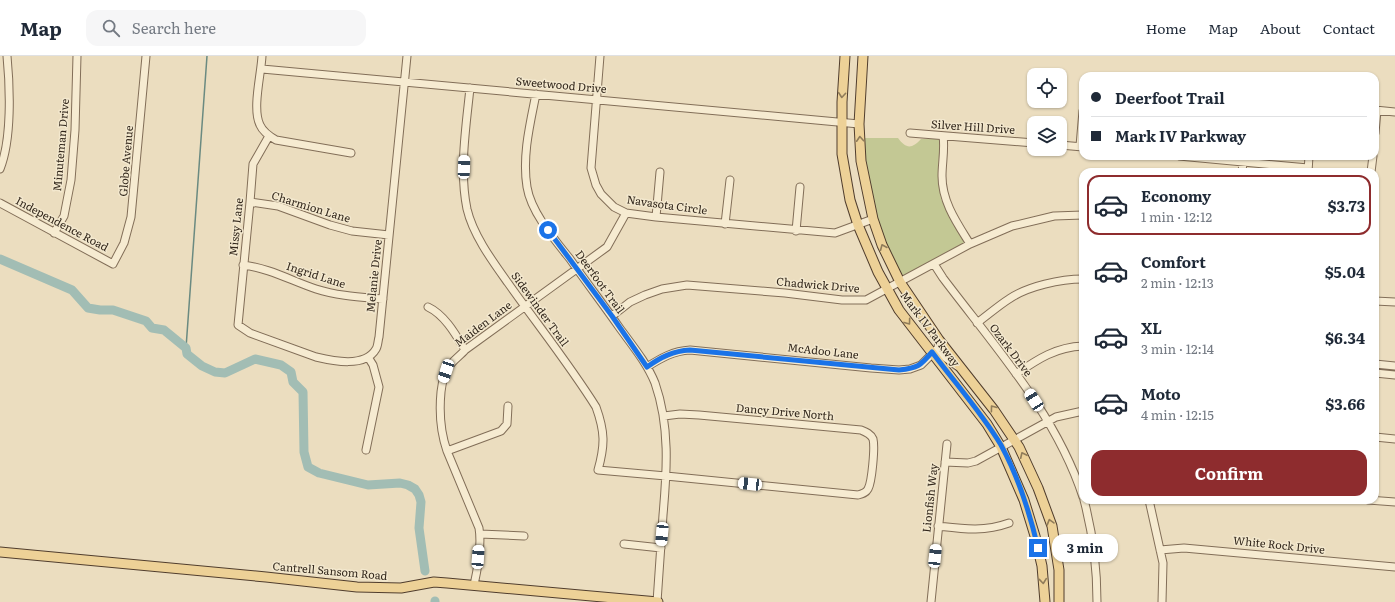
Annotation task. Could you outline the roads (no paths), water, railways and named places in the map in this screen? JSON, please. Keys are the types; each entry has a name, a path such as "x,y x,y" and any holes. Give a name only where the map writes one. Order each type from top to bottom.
{"main road":[{"name":"Mark IV Parkway","path":"845,56 842,154 850,200 858,225 878,272 899,310 987,424 1001,447 1024,500 1035,536 1042,566 1045,602"},
{"name":"Mark IV Parkway","path":"863,56 859,124 861,161 874,219 882,245 900,282 939,340 994,410 1015,440 1038,488 1052,526 1059,570 1059,602"},
{"name":"Cantrell Sansom Road","path":"0,552 357,587 401,588 434,582 657,602"}],"street":[{"path":"0,169 4,159 7,139 9,76 7,56"},
{"name":"Minuteman Drive","path":"54,233 64,216 71,180 75,130 77,56"},
{"name":"Globe Avenue","path":"113,264 124,243 131,217 146,56"},
{"path":"262,56 262,69 257,103 258,115 260,125 269,136 286,142 351,153"},
{"name":"Melanie Drive","path":"368,357 376,349 379,337 407,56"},
{"name":"Navasota Circle","path":"600,56 592,168 594,178 601,194 614,207 626,213 656,217 835,233 874,219"},
{"name":"Sweetwood Drive","path":"262,69 859,124"},
{"name":"Sidewinder Trail","path":"470,88 464,177 467,209 477,235 525,307 596,407 603,432 603,450 598,470 666,476"},
{"name":"Deerfoot Trail","path":"536,94 529,131 526,159 527,187 531,199 545,225 612,316 647,367 654,382 664,416 666,476 657,602"},
{"path":"1379,110 1395,112"},
{"name":"Silver Hill Drive","path":"910,133 1027,142"},
{"name":"Missy Lane","path":"269,136 253,164 238,325 250,333 316,357 357,361 368,357"},
{"path":"943,136 942,189 952,214 970,244"},
{"path":"1067,146 1079,147"},
{"path":"1222,160 1292,168"},
{"path":"1242,168 1243,162"},
{"path":"656,217 660,172"},
{"path":"726,224 730,180"},
{"path":"796,230 800,187"},
{"name":"Charmion Lane","path":"250,202 278,206 330,225 352,231 389,235"},
{"name":"Independence Road","path":"0,204 113,264"},
{"name":"Maiden Lane","path":"474,585 478,568 479,528 443,441 439,412 443,380 448,367 465,350 607,247 626,213"},
{"name":"Chadwick Drive","path":"612,316 630,302 645,295 676,286 688,285 785,293 842,300 866,300 970,244 1012,226 1054,216 1079,215"},
{"name":"Ozark Drive","path":"934,264 1016,374 1048,421 1073,470 1079,487"},
{"name":"Ingrid Lane","path":"243,265 267,270 332,294 348,297 383,299"},
{"path":"977,323 1010,298 1038,286 1079,279"},
{"path":"1379,300 1395,302"},
{"path":"428,307 435,310 452,329 465,350"},
{"name":"McAdoo Lane","path":"647,367 662,357 674,352 690,350 899,370 910,369 921,365 932,352 938,348 939,340"},
{"path":"1016,374 1042,356 1068,348 1079,347"},
{"path":"932,352 942,356 962,369"},
{"path":"366,450 379,387 373,365 368,357"},
{"path":"1379,364 1395,366"},
{"path":"1379,373 1395,375"},
{"path":"447,451 501,431 507,424 508,406"},
{"path":"945,462 972,462 1015,440 1056,416 1079,412"},
{"name":"Dancy Drive North","path":"664,416 680,414 699,415 861,430 868,433 873,438 873,466 869,488 863,494 858,495 666,476"},
{"path":"1379,437 1395,439"},
{"name":"Lionfish Way","path":"930,602 947,444"},
{"path":"1379,501 1395,502"},
{"name":"Ozark Drive","path":"1085,504 1090,522 1095,549 1097,602"},
{"path":"1150,504 1163,563 1162,602"},
{"path":"938,526 970,530 994,528 1009,523"},
{"path":"480,534 524,536"},
{"path":"624,544 661,548"},
{"name":"White Rock Drive","path":"1160,550 1192,548 1395,567"}],"waterway":[{"path":"186,348 207,56"},
{"path":"0,259 72,290 88,308 113,310 146,321 152,328 164,330 186,348 187,354 202,366 215,372 225,373 255,359 281,365 291,372 293,382 303,392 304,452 308,467 319,473 368,485 400,483 415,489 421,502 419,528 425,571"}]}
